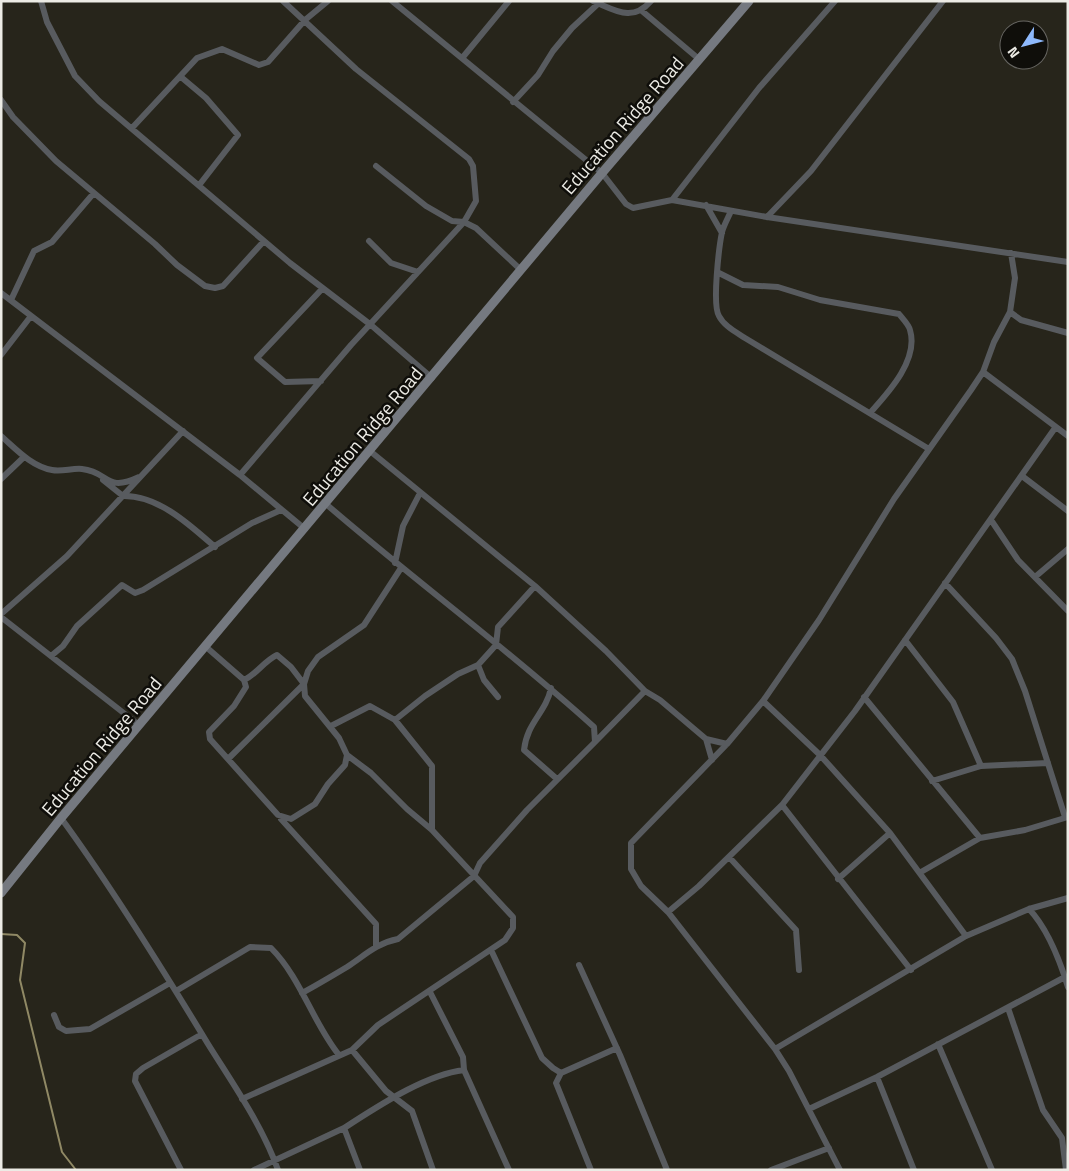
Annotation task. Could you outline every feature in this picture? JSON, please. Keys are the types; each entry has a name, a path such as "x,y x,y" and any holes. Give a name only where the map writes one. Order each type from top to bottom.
{"main road":[{"name":"Education Ridge Road","path":"1,893 61,818 602,173 749,1"}],"street":[{"path":"41,1 47,22 75,76 99,101 200,184 264,241 322,289 371,326 432,378"},
{"path":"240,475 351,345 371,326 464,222 476,201 473,166 469,159 356,68 284,1"},
{"path":"132,128 197,58 222,49 259,65 268,62 305,20 328,1"},
{"path":"392,1 463,57 513,102 602,173 626,204 633,208 672,200 767,217 1068,262"},
{"path":"463,57 509,1"},
{"path":"513,102 538,75 552,51 598,2 627,14 642,11 651,1"},
{"path":"672,200 759,88 835,1"},
{"path":"767,217 811,171 943,1"},
{"path":"642,11 700,60"},
{"path":"181,77 206,98 238,135 200,184"},
{"path":"1,100 13,117 56,161 93,194 155,244 177,265 205,286 215,288 223,286 264,241"},
{"path":"376,166 426,206 452,221 464,222 476,228 521,270"},
{"path":"11,300 34,252 52,242 93,194"},
{"path":"706,206 722,233"},
{"path":"731,211 722,233 719,272 714,293 715,308 719,317 727,326 929,450"},
{"path":"369,241 391,263 418,272"},
{"path":"840,1170 789,1071 775,1049 668,912 641,886 630,869 630,843 727,744 763,701 819,620 894,500 983,372 994,342 1010,312 1015,278 1011,253"},
{"path":"719,272 743,284 778,287 820,300 900,314 910,329 911,341 908,360 894,385 870,413"},
{"path":"321,381 285,382 257,358 322,289"},
{"path":"1,293 240,475 305,529"},
{"path":"1010,312 1021,320 1068,333"},
{"path":"1,355 31,316"},
{"path":"983,372 1068,436"},
{"path":"668,912 699,886 782,805 864,697 1055,428"},
{"path":"139,725 1,615 67,556 183,431"},
{"path":"1,436 24,456 53,470 82,469 121,484 142,476"},
{"path":"370,451 535,586 645,691 660,700 706,738 727,744"},
{"path":"1,478 24,456"},
{"path":"1022,476 1068,511"},
{"path":"101,477 108,486 124,496 137,496 178,516 214,547"},
{"path":"395,563 403,526 420,493"},
{"path":"326,504 401,568 551,688 594,727 595,742"},
{"path":"51,656 63,646 76,626 119,587 125,585 130,592 135,593 252,523 281,510"},
{"path":"991,520 1018,560 1068,611"},
{"path":"1035,577 1068,549"},
{"path":"228,759 304,684 308,671 318,657 364,625 401,568"},
{"path":"921,872 980,838 1025,830 1066,817 1025,690 1012,660 996,638 944,583"},
{"path":"395,720 425,696 458,674 478,665 496,645 498,627 535,586"},
{"path":"905,640 953,702 981,766"},
{"path":"206,646 244,680 246,687 242,696 216,723 209,735 228,759 376,924 376,946"},
{"path":"242,1099 352,1050 378,1025 505,940 513,928 513,917 432,830 406,809 371,773 347,755 331,726 308,701 304,684 291,666 278,655 270,658 252,676 244,680"},
{"path":"478,665 484,680 498,697"},
{"path":"551,688 548,701 528,730 524,750 557,779"},
{"path":"302,993 347,967 376,946 386,941 398,939 474,876 480,863 557,779 645,691"},
{"path":"864,697 980,838"},
{"path":"763,701 820,755 890,833 921,872 966,936"},
{"path":"331,726 370,706 395,720 432,766 432,830"},
{"path":"706,738 712,760"},
{"path":"278,815 291,820 315,804 328,784 345,765 347,755"},
{"path":"932,781 981,766 1048,763"},
{"path":"782,805 911,970"},
{"path":"61,818 90,858 176,991 242,1099 275,1160 278,1170"},
{"path":"838,879 890,833"},
{"path":"729,857 796,930 799,970"},
{"path":"775,1049 966,936 1029,909 1068,898"},
{"path":"1029,909 1036,916 1047,937 1068,987"},
{"path":"176,991 250,947 271,948 281,958 327,1040 339,1055"},
{"path":"491,950 542,1058 561,1073"},
{"path":"579,965 617,1048 667,1170"},
{"path":"809,1109 877,1077 1065,977"},
{"path":"54,1015 59,1027 66,1031 90,1029 170,983"},
{"path":"430,992 463,1057 464,1070 509,1170"},
{"path":"1008,1008 1043,1110 1062,1138 1066,1170"},
{"path":"181,1170 135,1081 136,1074 142,1068 202,1034"},
{"path":"938,1044 992,1170"},
{"path":"592,1170 556,1083 561,1073 617,1048"},
{"path":"352,1050 394,1098 412,1111 433,1170"},
{"path":"254,1170 344,1128 394,1098 452,1072 464,1070"},
{"path":"877,1077 914,1170"},
{"path":"344,1128 360,1170"},
{"path":"771,1170 829,1148"}],"waterway":[{"path":"1,934 17,935 25,943 20,980 62,1152 76,1170"}]}
